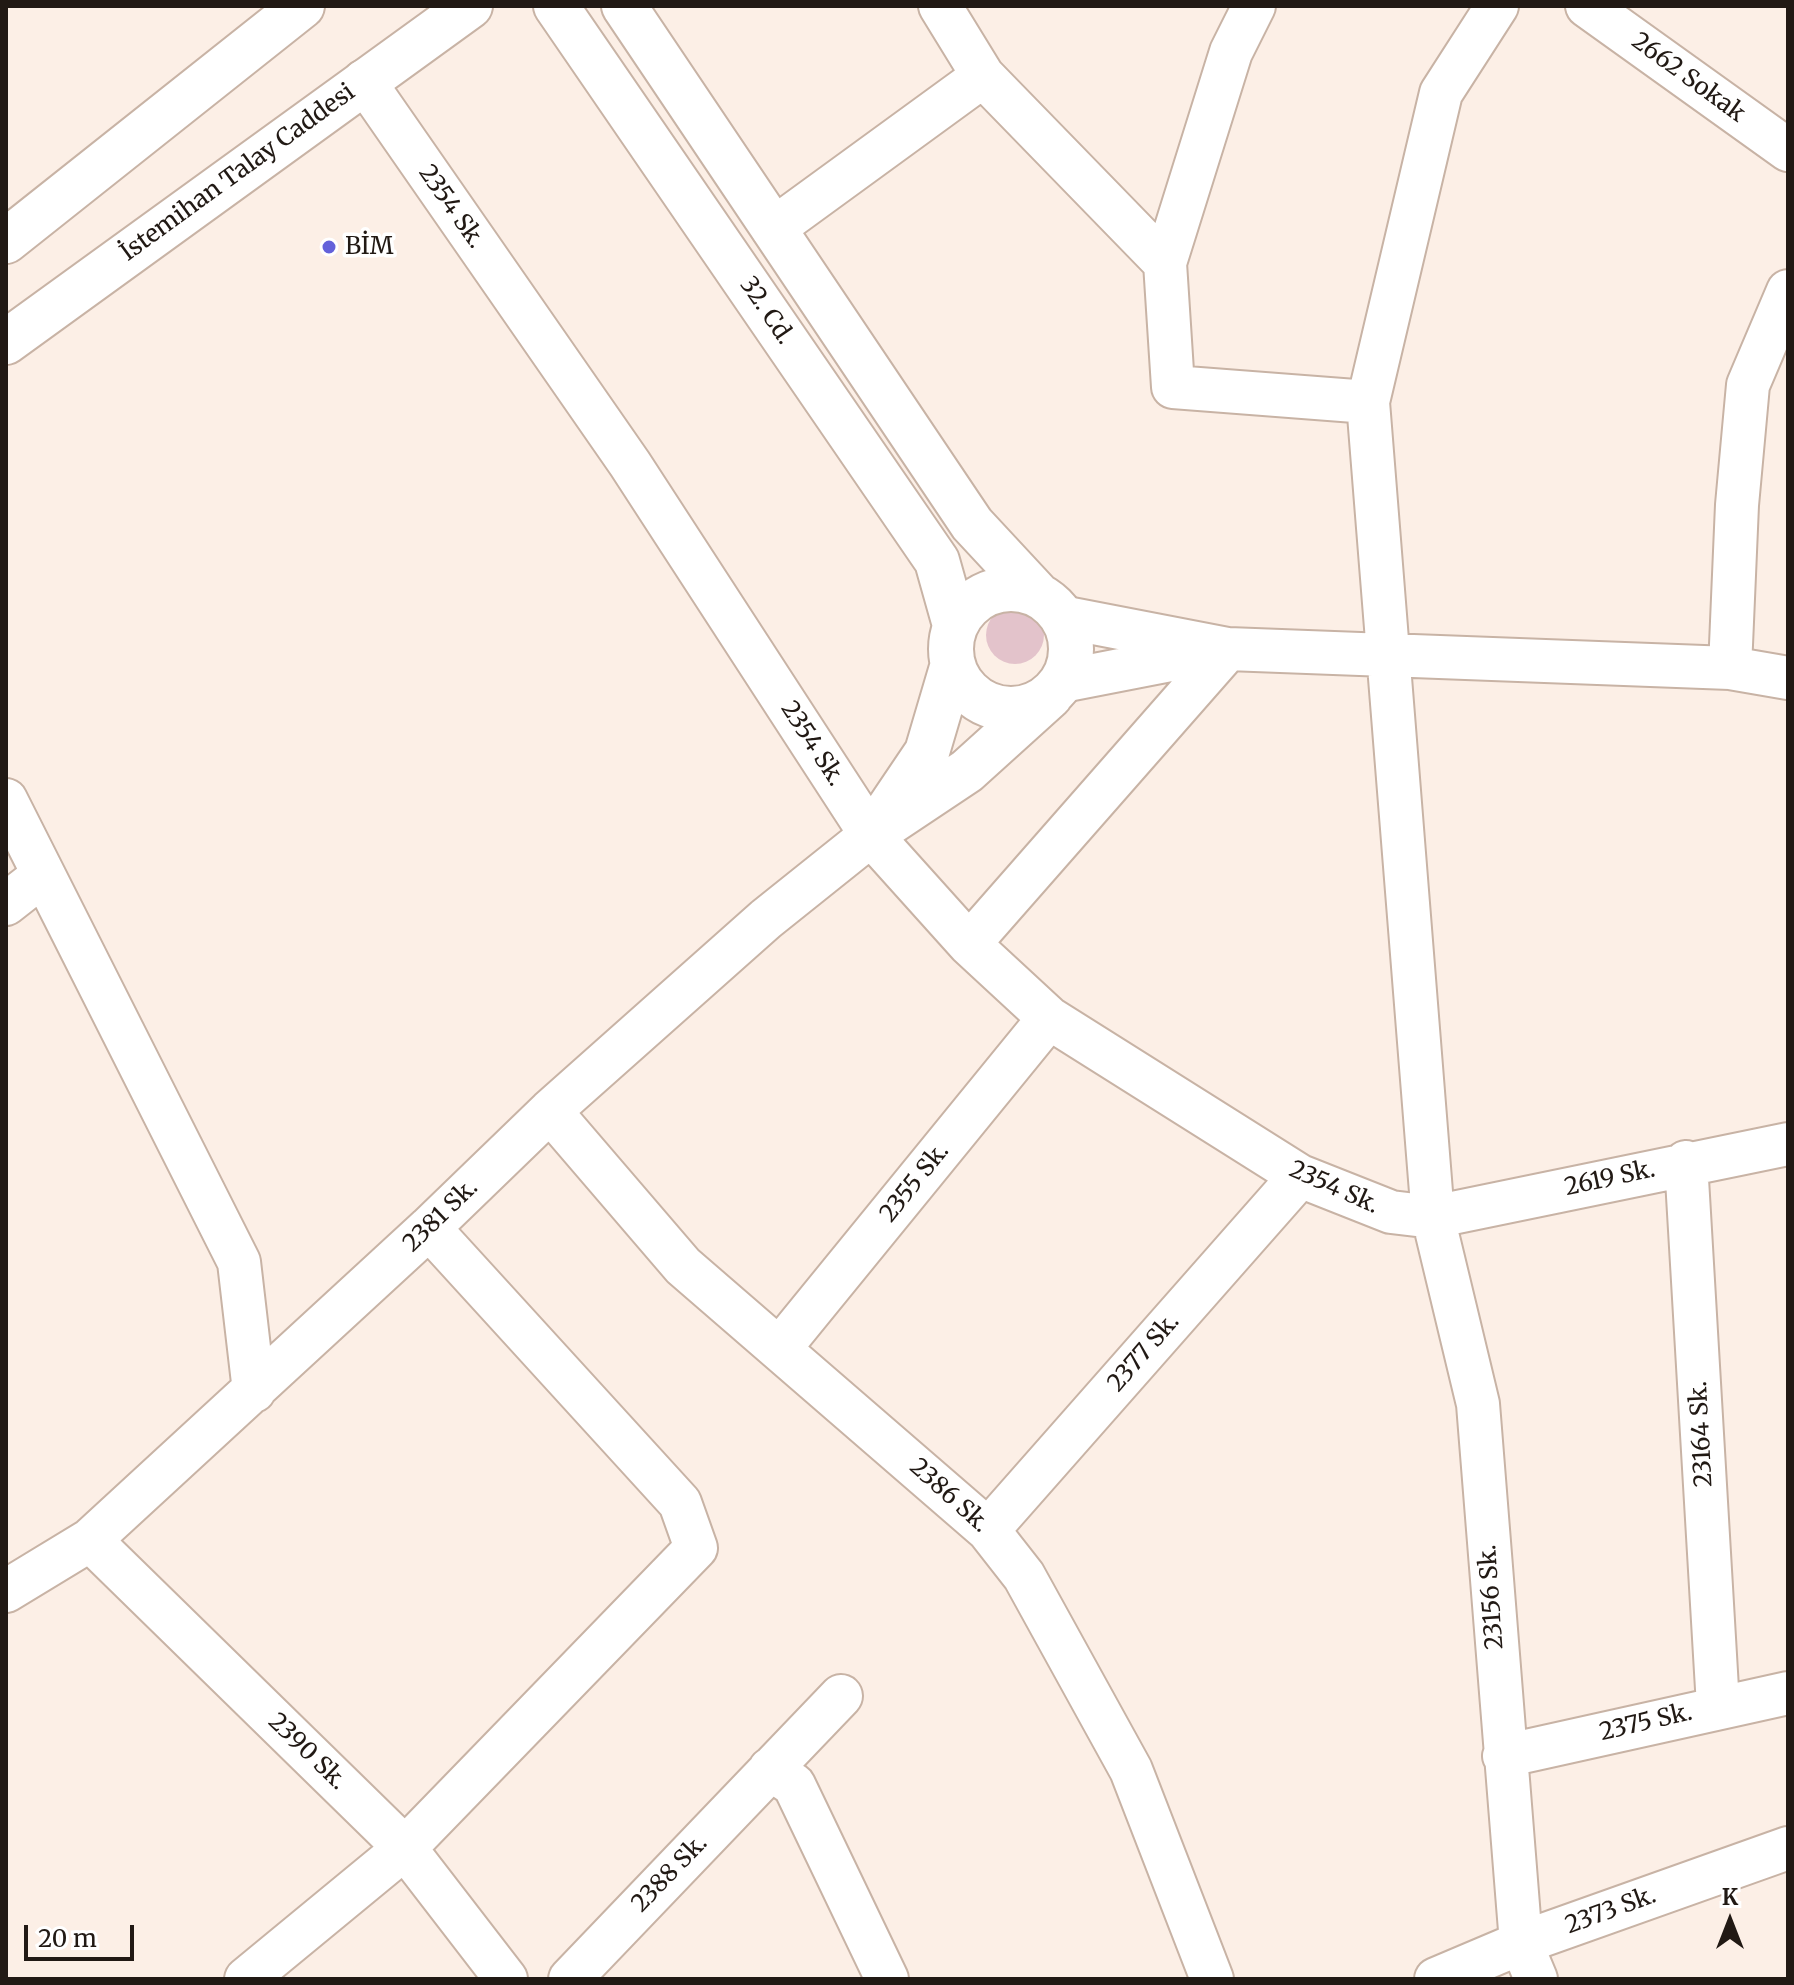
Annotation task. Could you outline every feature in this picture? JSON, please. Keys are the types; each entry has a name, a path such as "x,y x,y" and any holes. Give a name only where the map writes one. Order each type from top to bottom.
{"street":[{"path":"6,241 302,6"},
{"name":"İstemihan Talay Caddesi","path":"6,342 470,6"},
{"name":"32. Cd.","path":"556,6 937,561 954,645"},
{"path":"624,6 972,524 1050,606 1071,642 1070,662 1056,688 967,771 871,835"},
{"path":"940,6 983,76 1165,263"},
{"path":"1254,6 1231,52 1165,263 1173,387 1368,402"},
{"name":"23156 Sk.","path":"1497,6 1441,93 1368,402 1433,1217 1478,1404 1504,1756 1529,1961"},
{"name":"2662 Sokak","path":"1587,6 1788,150"},
{"path":"773,229 983,76"},
{"name":"2354 Sk.","path":"364,81 630,464 871,835 969,944 1049,1018 1300,1176 1391,1212 1433,1217"},
{"path":"1730,668 1737,505 1748,385 1788,291"},
{"path":"871,835 927,752 966,609 981,597 999,590 1019,589 1050,606 1228,649 1730,668 1788,678"},
{"path":"954,645 961,682 975,697 992,706 1012,709 1032,705 1056,688 1228,649"},
{"path":"969,944 1228,649"},
{"path":"6,800 239,1262 254,1391"},
{"name":"2381 Sk.","path":"6,1591 90,1540 429,1228 550,1111 766,919 871,835"},
{"path":"6,904 43,875"},
{"name":"2355 Sk.","path":"780,1348 1049,1018"},
{"name":"2386 Sk.","path":"550,1111 683,1266 988,1530 1024,1576 1131,1770 1212,1979"},
{"name":"2619 Sk.","path":"1433,1217 1686,1162 1788,1144"},
{"name":"23164 Sk.","path":"1686,1162 1718,1706"},
{"name":"2377 Sk.","path":"988,1530 1300,1176"},
{"path":"246,1979 405,1848 696,1548 680,1503 429,1228"},
{"name":"2390 Sk.","path":"90,1540 405,1848 506,1979"},
{"name":"2375 Sk.","path":"1504,1756 1718,1706 1788,1693"},
{"name":"2388 Sk.","path":"570,1979 841,1696"},
{"path":"770,1769 794,1785 887,1979"},
{"name":"2373 Sk.","path":"1436,1979 1529,1961 1788,1848"}],"shaded area":[{"path":"1015,606 1036,614 1044,635 1036,656 1015,664 994,656 986,635 994,614"}],"place":[{"name":"BİM","path":"329,247"}]}
